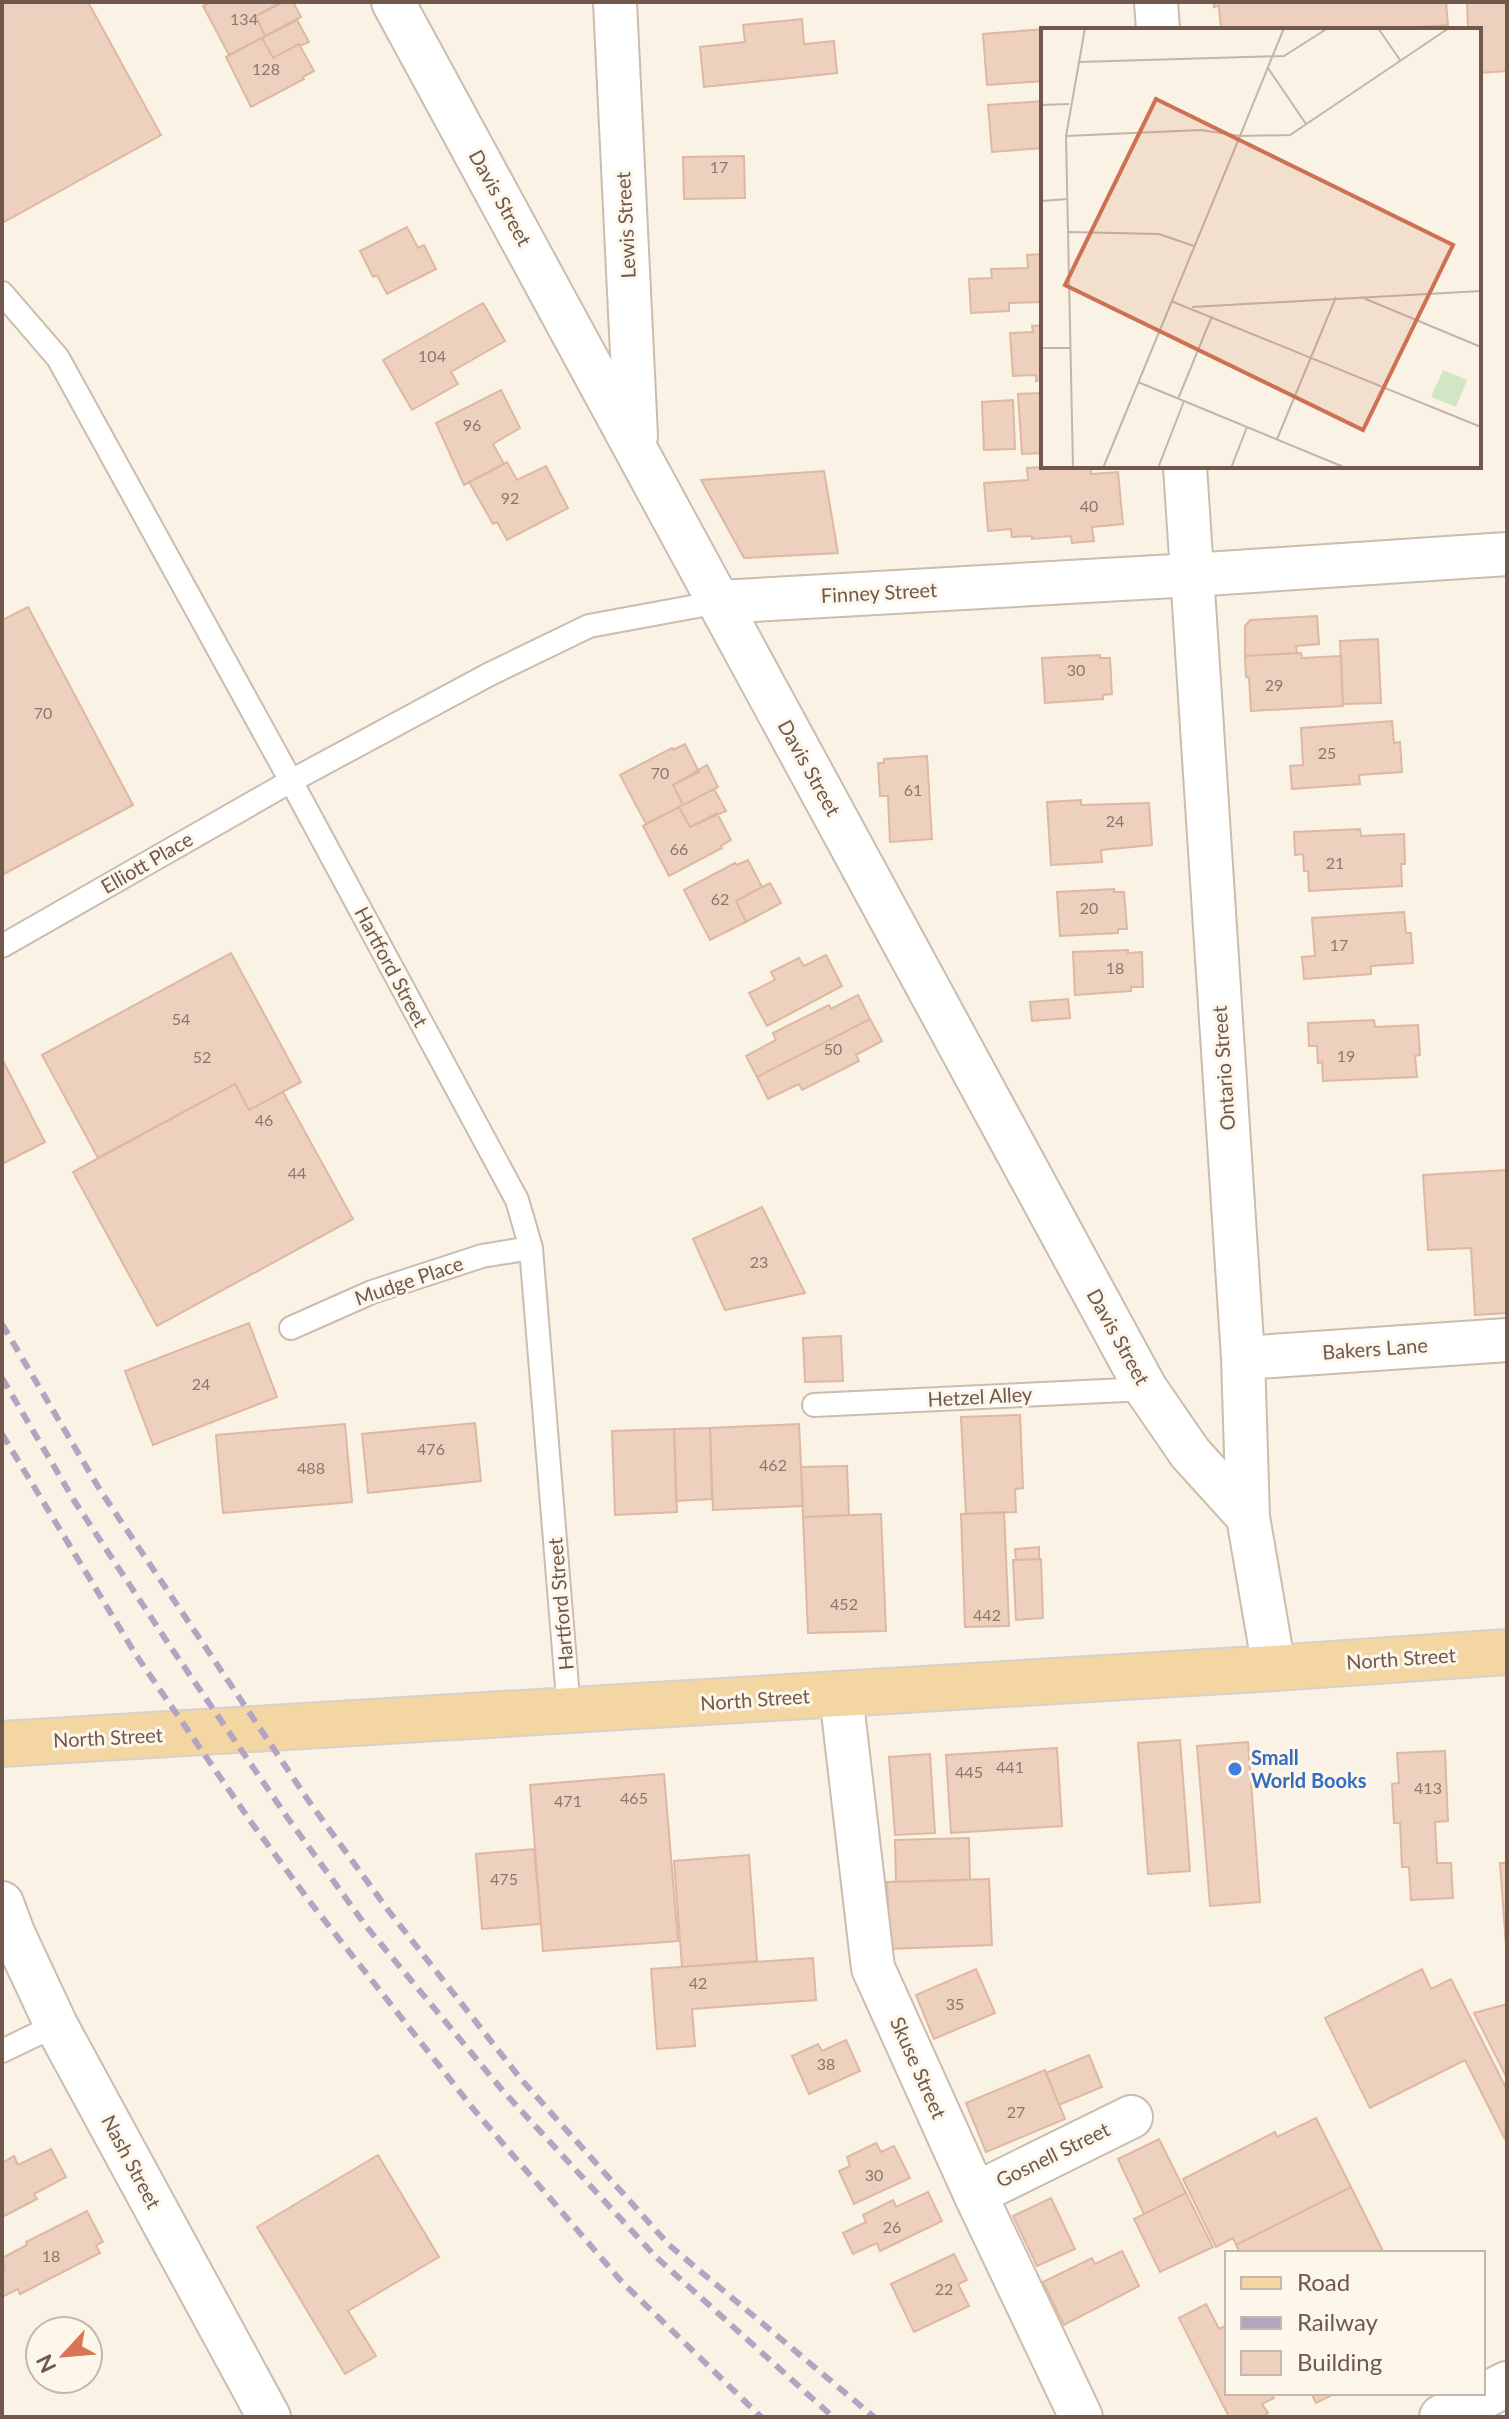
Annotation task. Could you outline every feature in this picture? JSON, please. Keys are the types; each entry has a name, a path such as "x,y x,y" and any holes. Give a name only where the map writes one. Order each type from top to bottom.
{"main road":[{"name":"North Street","path":"2,1744 1507,1652"},
{"path":"1442,2417 1507,2384"}],"street":[{"name":"Davis Street","path":"393,2 1146,1389 1190,1453 1248,1517"},
{"name":"Lewis Street","path":"615,2 637,448"},
{"path":"1156,2 1158,28"},
{"name":"Ontario Street","path":"1185,468 1243,1358 1248,1517 1274,1668"},
{"name":"Finney Street","path":"719,602 1507,554"},
{"name":"Bakers Lane","path":"1243,1358 1507,1340"},
{"name":"Skuse Street","path":"841,1695 873,1968 975,2194 1081,2417"},
{"name":"Nash Street","path":"2,1903 56,2025 269,2417"},
{"name":"Gosnell Street","path":"975,2194 1131,2117"}],"lane":[{"name":"Hartford Street","path":"2,293 58,358 517,1200 531,1248 569,1711"},
{"name":"Finney Street","path":"291,781 488,675 589,626 719,602"},
{"name":"Elliott Place","path":"2,946 291,781"},
{"name":"Mudge Place","path":"291,1328 386,1287 482,1256 531,1248"},
{"name":"Hetzel Alley","path":"814,1405 1146,1389"},
{"path":"2,2051 56,2025"}],"building":[{"path":"2,2 88,2 161,135 2,223"},
{"path":"211,2 282,3 256,16 265,36 229,55 203,6"},
{"path":"281,2 293,2 301,17 265,36 256,16"},
{"path":"1214,2 1446,2 1448,25 1221,28 1219,6 1214,7"},
{"path":"1467,2 1507,2 1507,71 1481,73 1481,28 1468,28"},
{"path":"802,19 804,44 834,41 837,73 704,87 700,47 745,42 743,25"},
{"path":"297,20 309,42 273,58 262,38"},
{"path":"1041,29 1041,81 987,85 983,34"},
{"path":"262,38 273,58 299,44 314,71 251,107 226,57"},
{"path":"1041,101 1041,148 992,152 988,105"},
{"path":"744,156 745,198 684,199 683,157"},
{"path":"407,227 418,248 424,245 436,269 387,294 377,275 373,277 360,251"},
{"path":"1041,254 1041,308 1040,302 1009,303 1009,311 971,313 969,279 992,278 991,269 1028,268 1027,255"},
{"path":"483,303 505,341 451,372 458,384 412,410 383,360"},
{"path":"1041,325 1041,380 1036,381 1036,375 1013,376 1010,333 1033,332 1032,326"},
{"path":"501,390 520,428 493,444 504,464 464,485 436,423"},
{"path":"1041,393 1041,453 1022,454 1018,394"},
{"path":"1013,400 1015,449 984,450 982,402"},
{"path":"507,462 517,480 546,466 568,508 507,540 497,522 493,524 469,482"},
{"path":"1027,468 1091,468 1091,474 1118,472 1123,524 1092,527 1094,541 1072,543 1071,536 1032,539 1032,536 1012,537 1011,529 988,531 984,483 1028,480"},
{"path":"824,471 838,553 744,558 701,480"},
{"path":"28,607 133,805 2,875 2,620"},
{"path":"1317,616 1319,644 1296,646 1297,653 1245,656 1245,626 1250,620"},
{"path":"1378,639 1381,703 1343,704 1340,641"},
{"path":"1301,653 1302,658 1341,656 1343,706 1251,711 1245,656"},
{"path":"1100,655 1100,658 1110,658 1112,694 1103,695 1103,699 1045,703 1042,658"},
{"path":"1392,721 1394,743 1400,742 1402,772 1359,775 1360,784 1292,789 1290,766 1303,765 1301,728"},
{"path":"685,744 699,772 673,785 683,805 646,824 620,775"},
{"path":"927,756 932,839 890,842 888,796 880,796 878,763 884,763 884,759"},
{"path":"707,765 718,787 683,805 673,785"},
{"path":"714,789 726,811 690,827 679,807"},
{"path":"1081,800 1081,805 1149,803 1152,845 1101,850 1102,862 1051,865 1047,802"},
{"path":"679,807 690,827 717,813 731,840 669,876 643,826"},
{"path":"1360,829 1361,836 1404,834 1402,886 1309,891 1303,854 1295,855 1294,832"},
{"path":"748,860 762,887 736,901 746,922 710,940 684,890 735,863"},
{"path":"770,883 781,903 746,922 736,901"},
{"path":"1114,889 1114,892 1124,892 1127,929 1118,929 1118,933 1060,936 1057,892"},
{"path":"1404,912 1406,933 1411,933 1413,963 1371,966 1371,974 1304,979 1302,957 1315,956 1312,918"},
{"path":"1128,950 1128,953 1142,952 1143,987 1131,987 1131,991 1075,995 1073,952"},
{"path":"231,953 301,1082 249,1110 235,1084 98,1158 42,1055"},
{"path":"826,955 842,986 767,1026 749,993 775,980 771,972 799,958 804,966"},
{"path":"858,995 870,1019 757,1077 746,1056 776,1040 773,1033 829,1005 831,1009"},
{"path":"1068,999 1070,1018 1032,1021 1030,1002"},
{"path":"870,1019 882,1041 856,1055 859,1061 802,1090 799,1084 768,1099 757,1077"},
{"path":"1374,1020 1375,1027 1418,1025 1420,1055 1415,1056 1417,1077 1323,1081 1317,1046 1309,1046 1308,1023"},
{"path":"2,1059 45,1142 2,1164"},
{"path":"235,1084 249,1110 283,1092 353,1219 157,1326 73,1172"},
{"path":"1507,1170 1507,1313 1475,1315 1471,1248 1428,1250 1423,1175"},
{"path":"762,1207 805,1293 725,1310 693,1239"},
{"path":"249,1323 277,1397 153,1445 125,1371"},
{"path":"841,1336 843,1381 805,1382 803,1338"},
{"path":"1020,1415 1023,1488 1015,1489 1016,1512 966,1514 961,1417"},
{"path":"475,1423 481,1481 368,1493 362,1434"},
{"path":"345,1424 352,1502 223,1513 216,1435"},
{"path":"799,1424 803,1506 713,1510 710,1428"},
{"path":"710,1428 712,1499 676,1501 674,1429"},
{"path":"674,1429 677,1512 615,1515 612,1431"},
{"path":"847,1466 849,1515 803,1517 801,1467"},
{"path":"1004,1512 1009,1626 965,1627 961,1514"},
{"path":"881,1514 886,1631 808,1633 803,1517"},
{"path":"1039,1547 1039,1559 1016,1560 1015,1549"},
{"path":"1041,1559 1043,1618 1016,1620 1013,1560"},
{"path":"1180,1740 1190,1871 1148,1874 1138,1743"},
{"path":"1248,1742 1260,1902 1210,1906 1197,1746"},
{"path":"1057,1748 1062,1826 951,1833 946,1755"},
{"path":"1445,1751 1448,1821 1435,1822 1437,1863 1451,1863 1453,1898 1411,1900 1409,1867 1402,1867 1400,1823 1394,1823 1392,1784 1399,1783 1397,1753"},
{"path":"930,1754 935,1833 895,1835 889,1757"},
{"path":"664,1774 678,1941 543,1951 530,1785"},
{"path":"969,1838 970,1880 896,1882 895,1840"},
{"path":"534,1849 541,1924 482,1929 476,1854"},
{"path":"749,1855 757,1961 682,1967 674,1861"},
{"path":"1500,1863 1507,1863 1507,1960"},
{"path":"989,1879 992,1945 889,1949 887,1882"},
{"path":"813,1958 816,2000 692,2009 695,2046 657,2049 651,1969"},
{"path":"976,1969 995,2013 934,2039 916,1995"},
{"path":"1422,1969 1431,1989 1451,1979 1507,2090 1505,2139 1465,2060 1370,2108 1325,2018"},
{"path":"1507,2004 1507,2078 1474,2013"},
{"path":"846,2040 860,2071 809,2094 792,2056 818,2044 822,2051"},
{"path":"1089,2055 1102,2087 1059,2105 1046,2073"},
{"path":"1045,2070 1065,2119 986,2152 966,2103"},
{"path":"1316,2118 1351,2187 1236,2245 1233,2238 1216,2247 1183,2179 1275,2132 1277,2137"},
{"path":"1159,2139 1186,2193 1144,2214 1118,2159"},
{"path":"876,2143 881,2152 894,2146 910,2178 854,2204 839,2171 850,2166 847,2157"},
{"path":"51,2149 66,2177 34,2194 37,2199 2,2217 2,2163 14,2156 18,2165"},
{"path":"378,2155 439,2257 348,2311 376,2356 345,2374 257,2227"},
{"path":"1351,2187 1383,2251 1239,2251 1236,2245"},
{"path":"928,2192 942,2221 880,2251 877,2243 853,2254 843,2233 866,2222 863,2215 893,2200 896,2207"},
{"path":"1186,2193 1213,2247 1160,2272 1134,2219"},
{"path":"1051,2198 1075,2249 1037,2266 1013,2216"},
{"path":"87,2211 103,2242 96,2245 100,2253 20,2294 18,2289 2,2297 2,2271 5,2270 2,2258"},
{"path":"1122,2251 1139,2286 1064,2325 1043,2282 1092,2258 1095,2264"},
{"path":"954,2254 967,2280 958,2284 969,2306 914,2332 891,2284"},
{"path":"1206,2304 1219,2329 1225,2326 1225,2395 1272,2395 1274,2398 1262,2404 1268,2413 1261,2417 1229,2417 1179,2318"},
{"path":"1312,2395 1332,2395 1316,2403"}],"railway":[{"path":"2,1324 100,1490 308,1800 388,1910 520,2078 669,2245 874,2417"},
{"path":"2,1378 75,1502 170,1646 366,1926 503,2091 656,2257 833,2417"},
{"path":"2,1434 136,1655 310,1902 475,2111 622,2282 761,2417"}],"place":[{"name":"Small World Books","path":"1235,1769"}]}
